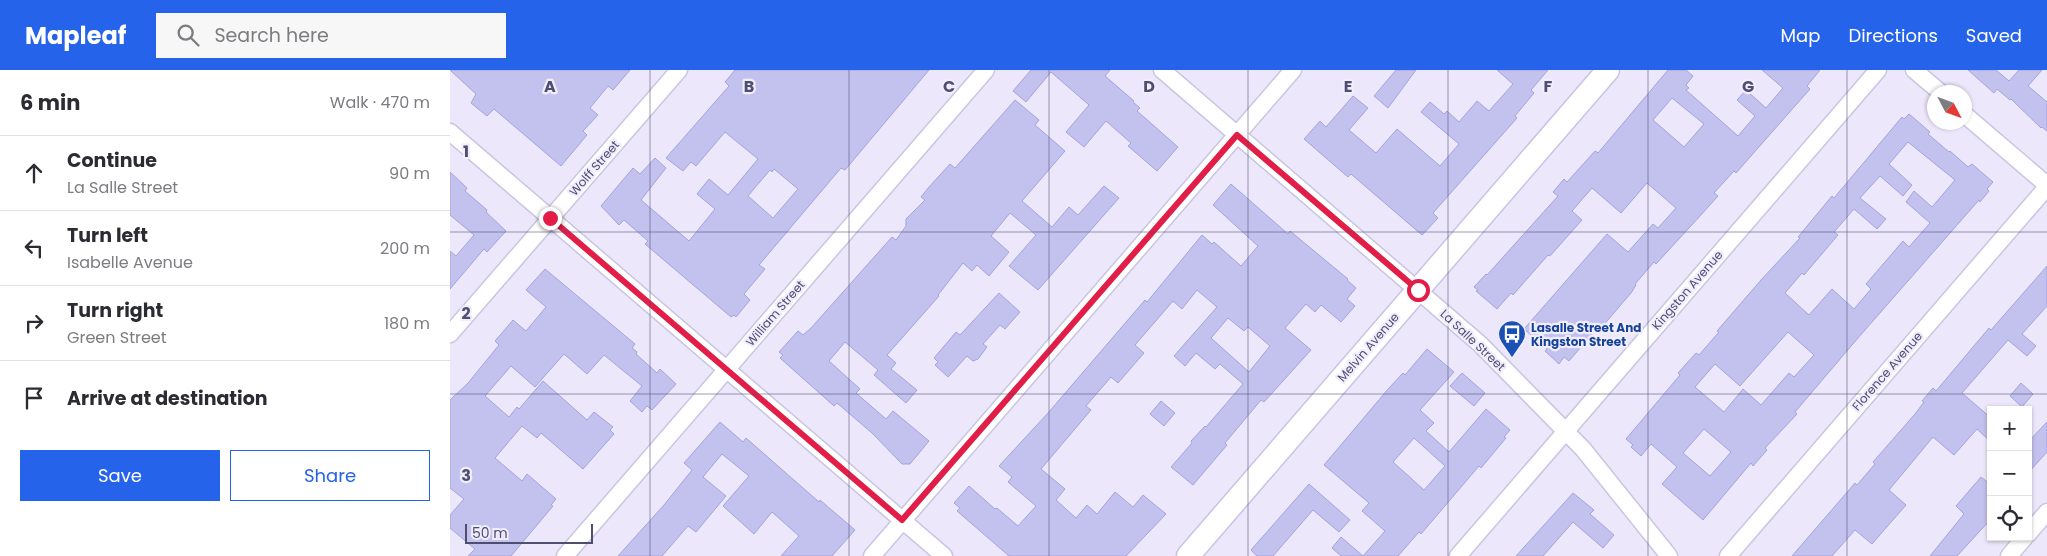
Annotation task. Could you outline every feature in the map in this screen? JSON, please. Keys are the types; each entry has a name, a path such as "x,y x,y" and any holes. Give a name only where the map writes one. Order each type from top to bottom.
{"street":[{"name":"Wolff Street","path":"450,334 679,70"},
{"name":"William Street","path":"565,556 986,70"},
{"name":"La Salle Street","path":"1162,70 1480,344 1566,430 1669,556"},
{"path":"872,556 1293,70"},
{"name":"Melvin Avenue","path":"1188,556 1608,70"},
{"name":"Kingston Avenue","path":"1458,556 1878,70"},
{"path":"1914,70 1932,85"},
{"path":"1972,121 2047,186"},
{"path":"450,132 944,556"},
{"name":"Florence Avenue","path":"1728,556 2047,186"},
{"path":"2032,529 2047,512"},
{"path":"2009,556 2022,541"}],"building":[{"path":"450,70 630,70 613,90 608,86 590,108 598,115 583,131 587,135 561,166 494,109 487,116 471,103 476,94"},
{"path":"735,70 929,70 845,170 841,168 759,265 765,269 744,294 750,300 736,317 734,315 731,317 645,244 648,241 624,220 619,225 601,206 633,168 640,174 655,158 666,168 641,200 689,241 715,209 697,194 709,179 728,195 758,159 725,132 696,166 691,162 683,171 666,158 729,86 725,82","holes":["774,169 798,189 773,218 748,196 770,170 772,172"]},
{"path":"1031,70 1110,70 1105,76 1134,101 1140,108 1137,111 1178,147 1157,171 1128,146 1131,143 1106,121 1084,147 1066,132 1089,105 1051,72 1026,102 1013,91"},
{"path":"1396,70 1416,70 1388,108 1374,96"},
{"path":"1497,70 1548,70 1531,90 1534,93 1515,116 1517,118 1433,213 1438,218 1422,235 1351,174 1348,177 1304,139 1320,121 1326,127 1353,96 1368,108 1349,130 1376,153 1397,129 1440,166 1459,144 1421,112 1430,102 1444,114 1447,111 1459,122 1477,101 1489,111 1513,84"},
{"path":"1668,70 1686,70 1693,76 1686,85 1689,88 1686,90 1738,136 1755,116 1737,100 1746,90 1766,108 1783,88 1762,70 1820,70 1807,86 1810,89 1736,173 1734,171 1714,193 1718,196 1656,264 1654,262 1601,328 1599,326 1569,361 1564,357 1559,364 1545,351 1547,349 1524,329 1607,234 1628,252 1653,224 1658,228 1676,208 1647,183 1621,213 1592,188 1572,211 1582,220 1513,295 1511,293 1497,309 1476,291 1478,290 1474,287 1558,196 1553,192 1564,179 1567,182 1595,151 1598,153","holes":["1672,98 1704,124 1684,147 1653,120"]},
{"path":"1968,70 1996,70 2009,81 2019,70 2042,70 2028,86 2047,102 2047,131 2041,128 2011,99 1997,89 1994,93"},
{"path":"1015,100 1039,120 1035,125 1065,151 1022,201 1052,227 1069,207 1078,215 1104,186 1119,198 1038,290 1009,266 1036,235 1010,213 991,236 1009,252 989,276 977,265 972,271 963,263 939,296 887,355 896,363 891,369 917,390 906,403 874,375 878,370 845,342 829,361 860,389 856,393 886,419 893,411 929,441 910,464 902,464 872,433 837,403 834,406 780,358 783,355 779,352 798,331 803,335 811,328 892,237 896,240 906,226 906,219 925,200 921,197 929,187 950,164 955,168"},
{"path":"1909,114 1949,152 1968,167 1972,164 1993,182 1987,189 1989,191 1858,338 1795,412 1797,414 1765,448 1767,450 1753,466 1751,463 1703,520 1662,484 1677,467 1651,444 1641,456 1631,447 1633,445 1626,439 1680,375 1678,373 1696,353 1699,355 1761,280 1800,238 1798,237 1832,196 1834,198 1902,117 1904,119","holes":["1908,142 1955,180 1932,207 1914,191 1906,202 1930,223 1909,247 1903,241 1866,284 1871,289 1854,309 1832,289 1809,315 1785,293 1802,273 1804,275 1838,235 1834,232 1854,209 1877,229 1886,219 1860,198 1880,176 1903,196 1912,185 1889,164","1788,332 1814,355 1794,377 1789,373 1761,405 1743,389 1724,412 1695,387 1715,364 1740,386","1704,429 1731,452 1710,476 1683,453"]},
{"path":"450,172 467,188 465,191 487,210 486,212 506,231 487,252 484,249 450,289 450,251 456,256 474,235 450,215"},
{"path":"1231,184 1288,234 1290,231 1348,279 1356,288 1347,299 1355,306 1341,322 1321,305 1315,312 1306,304 1285,328 1311,350 1264,402 1261,400 1225,443 1227,445 1193,485 1171,467 1192,443 1191,441 1206,427 1243,384 1220,364 1215,369 1196,353 1185,366 1174,356 1217,307 1197,290 1182,309 1173,301 1135,345 1144,353 1118,383 1111,377 1086,406 1091,410 1041,469 1065,489 1056,500 1076,518 1087,505 1097,514 1115,492 1133,507 1143,495 1166,514 1126,556 1009,556 957,511 960,508 954,503 969,486 1018,526 1036,506 1008,482 1012,477 999,466 1048,413 1145,300 1147,302 1202,235 1212,244 1214,242 1241,266 1258,246 1213,205","holes":["1228,318 1244,331 1248,327 1270,346 1249,372 1211,338"]},
{"path":"2047,266 2047,306 2022,334 2036,346 2027,356 2008,340 1962,393 1987,415 1987,438 1977,429 1954,455 1933,437 1889,490 1906,505 1872,544 1855,530 1832,556 1792,556 1855,483 1857,485 1875,464 1873,462 1915,414 1924,402 1922,401 1933,388 1936,391 1989,328 1991,330"},
{"path":"545,269 635,344 632,348 637,352 636,354 657,373 660,369 676,384 652,410 647,406 642,412 630,401 642,386 604,355 587,374 564,354 535,387 511,366 485,396 509,417 517,407 519,409 543,381 587,420 594,412 613,427 610,430 614,434 583,469 541,433 537,438 522,426 495,458 522,481 527,474 556,499 551,505 553,506 511,556 468,556 475,549 450,528 450,515 464,499 450,488 450,400 468,383 499,345 495,341 513,320 526,331 546,307 526,290"},
{"path":"999,293 1020,312 1005,329 1000,325 983,344 987,347 978,359 973,361 967,356 948,377 935,365 938,362 934,358 956,332 960,335"},
{"path":"1427,349 1454,372 1420,410 1434,423 1426,431 1449,452 1486,409 1510,430 1504,437 1506,438 1481,468 1479,466 1421,534 1419,532 1398,556 1363,556 1385,531 1362,511 1369,503 1324,465 1389,388 1403,373 1405,375","holes":["1414,438 1445,466 1424,490 1393,462"]},
{"path":"1462,373 1485,393 1474,406 1450,386"},
{"path":"2021,383 2033,394 2023,406 2010,396"},
{"path":"1161,401 1175,413 1164,426 1150,414"},
{"path":"720,422 743,442 746,438 819,502 820,500 855,530 832,556 781,556 799,536 772,512 754,534 723,506 749,476 722,454 703,477 726,496 696,532 688,526 662,556 618,556 664,505 692,470 684,463"},
{"path":"2047,422 2047,452 2032,469 2032,451 2032,438"},
{"path":"1981,477 1987,482 1987,523 1957,556 1930,556 1964,514 1956,506"},
{"path":"1309,484 1350,520 1339,532 1313,510 1273,556 1257,556 1251,550"},
{"path":"1573,493 1594,510 1590,514 1614,535 1603,548 1573,522 1543,556 1516,556"},
{"path":"1341,537 1363,556 1341,556 1332,548"}],"place":[{"name":"Lasalle Street And Kingston Street","path":"1512,358"}],"route":[{"path":"550,218 902,520 1237,135 1418,290"}]}
